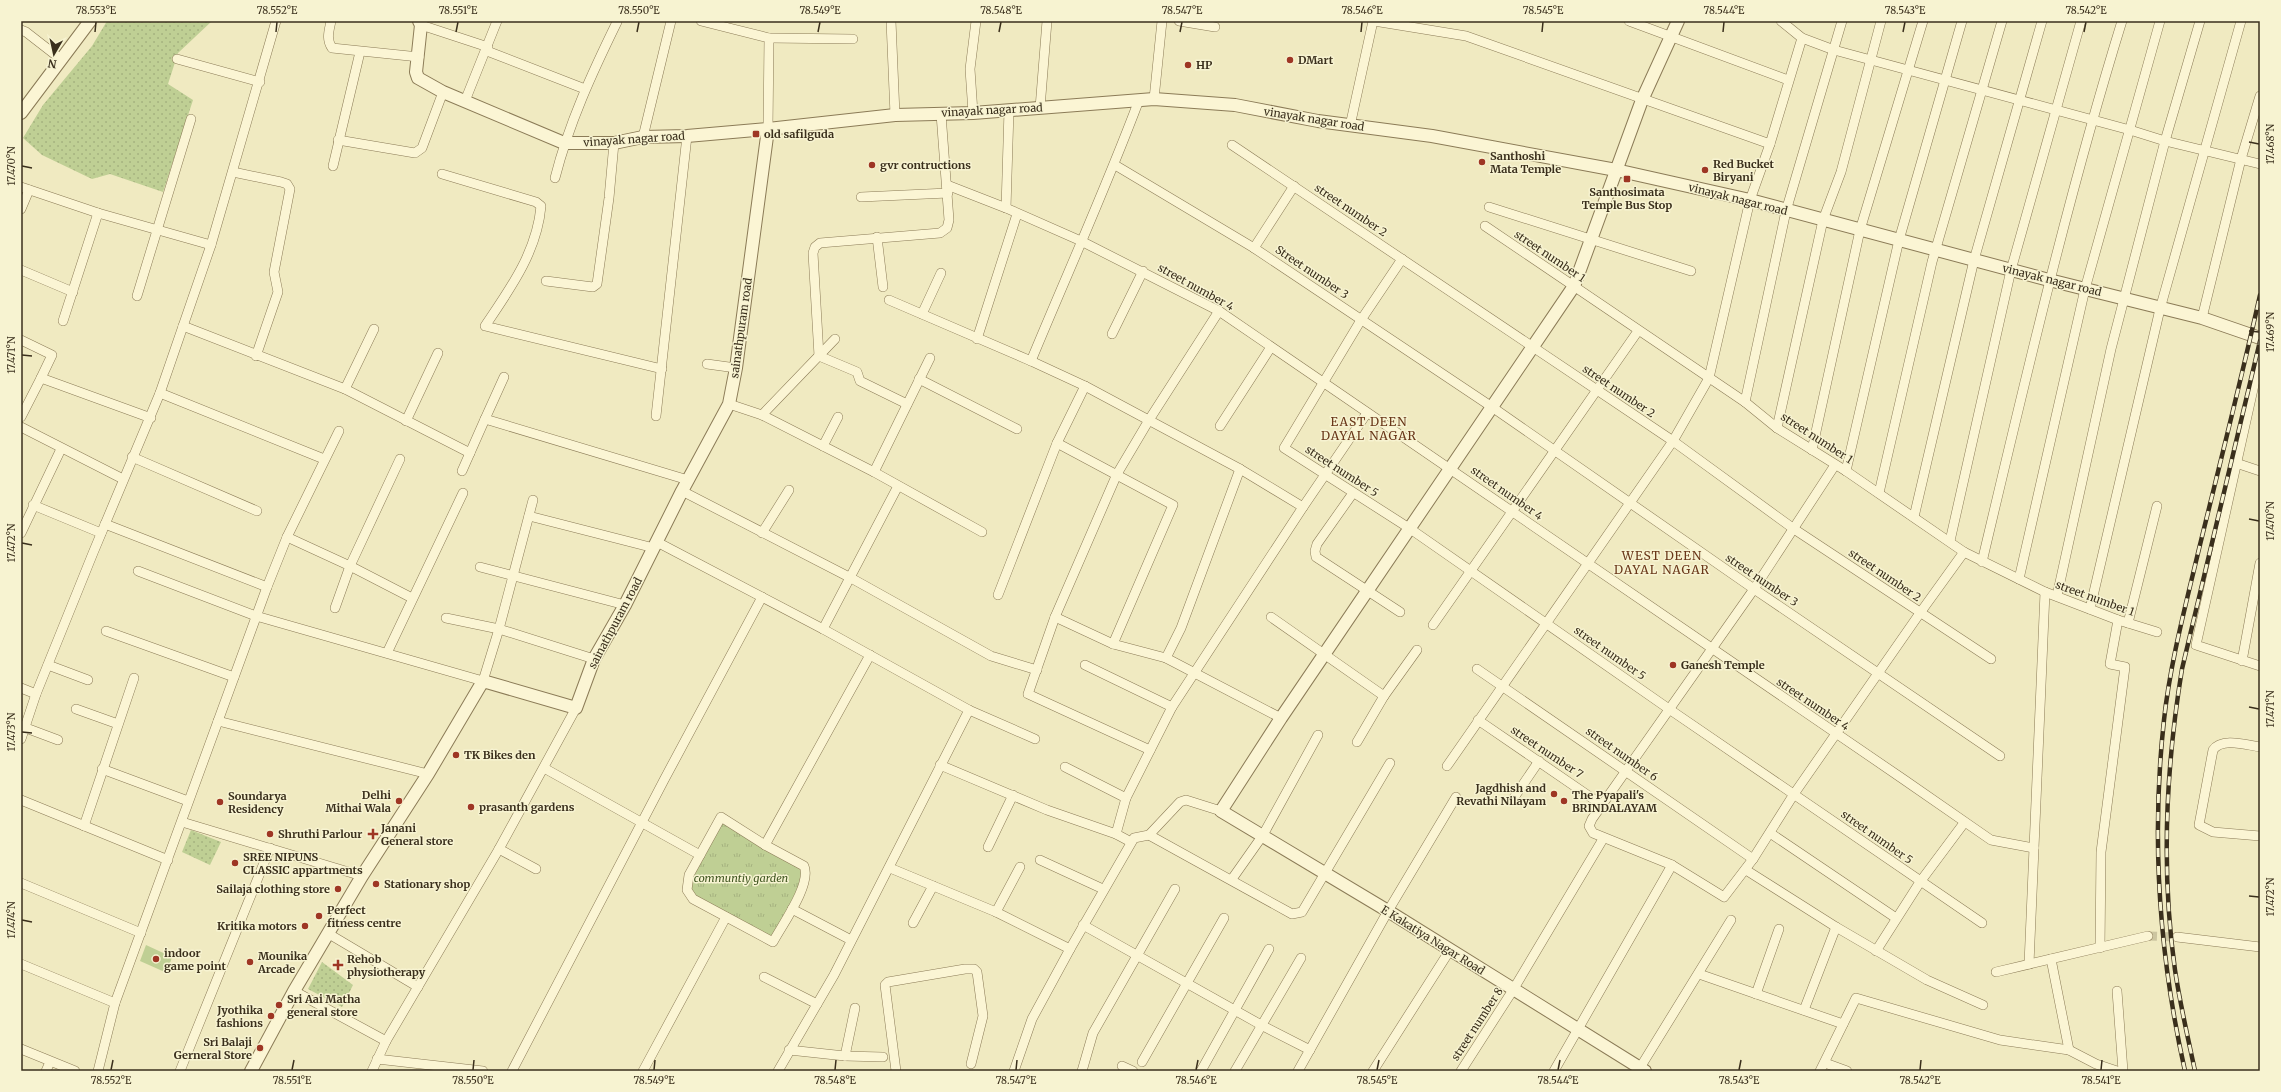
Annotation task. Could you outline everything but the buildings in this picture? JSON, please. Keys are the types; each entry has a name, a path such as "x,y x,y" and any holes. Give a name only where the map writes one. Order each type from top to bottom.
{"street":[{"path":"21,739 26,728 36,694 132,457 151,418 160,393 211,245 260,82 276,21"},
{"path":"331,21 328,43 332,48 419,57"},
{"path":"466,101 497,21"},
{"path":"643,137 671,21"},
{"path":"701,21 769,38 853,39"},
{"path":"892,21 894,115"},
{"path":"973,113 970,69 976,21"},
{"path":"1040,108 1047,21"},
{"path":"1154,99 1162,21"},
{"path":"1179,21 1215,27"},
{"path":"1350,126 1374,21 1466,36 1642,100 1770,144"},
{"path":"1629,21 1788,80"},
{"path":"1014,1071 1032,1019 1131,842 1134,838 1149,834 1180,802 1186,800 1221,811 1281,718 1574,286 1642,100 1678,21"},
{"path":"1781,21 1802,38 1834,50 2054,111 2130,130 2166,142 2260,164"},
{"path":"1745,402 1786,211 1842,21"},
{"path":"1777,428 1823,220 1841,172 1881,21"},
{"path":"1812,450 1860,230 1906,70 1923,21"},
{"path":"1846,471 1899,240 1962,21"},
{"path":"1879,493 1936,250 2002,21"},
{"path":"1914,517 1974,260 2018,100 2042,21"},
{"path":"1950,541 2011,270 2054,111 2081,21"},
{"path":"1982,562 2049,280 2092,120 2122,21"},
{"path":"2019,580 2085,289 2160,21"},
{"path":"2057,596 2111,349 2200,21"},
{"path":"2090,609 2160,309 2241,21"},
{"path":"21,113 62,60 86,22"},
{"path":"555,178 564,143 585,89 617,22"},
{"path":"420,23 585,89"},
{"name":"vinayak nagar road","path":"420,23 419,57 416,72 418,78 442,92 564,143 614,143 643,137 686,136 768,129 894,115 973,113 1154,99 1235,105 1350,126 1432,136 1616,170 1750,200 1786,211 2049,280 2124,298 2160,309 2202,318 2260,338"},
{"path":"23,33 62,60"},
{"path":"768,129 769,38"},
{"path":"1448,766 1502,685 1672,441 1710,378 1750,200 1770,144 1788,80 1802,38"},
{"path":"333,166 360,52"},
{"path":"177,58 260,82"},
{"path":"338,140 415,154 422,148 442,92"},
{"path":"2202,318 2242,159 2260,96"},
{"path":"1031,361 1081,241 1115,165 1139,100"},
{"path":"1006,208 1009,110"},
{"path":"819,356 813,253 815,247 820,243 877,237 940,233 947,228 949,220 948,189 941,114"},
{"path":"137,296 191,119"},
{"name":"sainathpuram road","path":"576,708 594,659 625,605 682,490 729,404 736,368 768,129"},
{"path":"656,416 686,136"},
{"path":"546,282 594,287 597,284 608,206 614,143"},
{"name":"street number 2","path":"1232,145 1672,441 1794,529 1990,659"},
{"name":"Street number 3","path":"1115,165 1254,248 1492,407"},
{"path":"233,172 281,182 287,184 290,189 274,272 278,292 256,356"},
{"path":"442,174 536,202 541,206 536,232 521,274 485,326 662,369"},
{"path":"1254,248 1294,186"},
{"path":"21,209 25,188 98,213 211,245"},
{"path":"862,197 948,189"},
{"name":"street number 4","path":"948,189 1006,208 1081,241 1143,271 1219,311 1450,468 1511,512 1836,735 1903,779 1964,823 1991,840 2034,848"},
{"path":"1489,207 1691,271"},
{"path":"63,321 98,213"},
{"path":"977,339 1017,214"},
{"name":"street number 1","path":"1485,226 1745,402 1777,428 1846,471 1964,552 2045,592 2118,620 2157,632"},
{"path":"877,237 883,287"},
{"path":"1324,383 1361,320 1402,259"},
{"path":"21,270 73,292"},
{"path":"1112,334 1143,271"},
{"path":"922,314 941,273"},
{"path":"889,300 1031,361 1084,386 1240,469 1303,507"},
{"path":"1150,750 1028,694 1055,617 1117,474 1149,420 1219,311"},
{"path":"183,326 256,356 345,389 470,453"},
{"path":"345,389 374,329"},
{"path":"1433,625 1638,331"},
{"path":"762,415 835,339"},
{"path":"21,340 52,355 21,417"},
{"path":"1220,426 1271,347"},
{"path":"406,421 438,353"},
{"path":"819,356 857,372 860,381 907,404"},
{"path":"874,472 930,358"},
{"path":"2260,358 2196,645 2260,666"},
{"path":"707,364 736,368"},
{"path":"462,471 504,377"},
{"path":"41,378 151,418"},
{"path":"919,379 1017,429"},
{"name":"street number 5","path":"1324,383 1284,448 1352,493 1409,528 1669,709 1982,923"},
{"path":"998,595 1057,443 1084,386"},
{"path":"160,393 324,459"},
{"path":"729,404 762,415 874,472 982,532"},
{"name":"street number 3","path":"1492,407 1555,449 1754,589 2000,756"},
{"path":"1116,834 1126,798 1172,707 1303,507 1367,413"},
{"path":"823,446 838,417"},
{"path":"484,419 688,480"},
{"path":"21,427 61,449 123,479"},
{"path":"98,1071 115,1003 256,616 287,537 339,431"},
{"path":"1057,443 1173,505 1114,644"},
{"path":"21,533 33,505 61,449"},
{"path":"132,457 257,511"},
{"path":"335,608 350,566 400,459"},
{"path":"1835,464 1754,589 1602,805 1589,826 1593,833 1603,839 1672,866 1724,897 1746,870 1794,794 1964,552"},
{"path":"2236,464 2260,471"},
{"path":"1166,658 1181,628 1240,469"},
{"path":"823,629 898,486"},
{"path":"682,490 851,578 991,656 1037,670"},
{"path":"762,532 789,490"},
{"path":"387,653 463,493"},
{"path":"1352,493 1314,551 1316,556 1400,612"},
{"path":"251,1071 294,991 362,876 428,774 483,681 514,577 533,500"},
{"path":"33,505 103,528 267,587"},
{"path":"2128,623 2157,506"},
{"path":"529,516 655,545 762,597 823,629 969,710 1035,739"},
{"path":"287,537 350,566 412,598"},
{"path":"2242,661 2260,563"},
{"path":"480,566 514,577 625,605"},
{"path":"138,571 256,616 576,708 499,849 386,1041 372,1071"},
{"path":"2029,964 2045,592"},
{"path":"512,1071 643,823 664,780 762,597"},
{"path":"1055,617 1114,644 1166,658 1281,718"},
{"path":"1271,617 1384,696"},
{"path":"446,618 499,629 594,659"},
{"path":"2100,948 2101,852 2125,667 2110,664 2118,620"},
{"path":"106,631 234,677"},
{"path":"1357,742 1384,696 1417,650"},
{"path":"765,845 870,655"},
{"path":"48,665 88,680"},
{"path":"1085,665 1172,707"},
{"name":"street number 6","path":"1477,668 1753,859"},
{"path":"84,826 134,678"},
{"path":"21,688 36,694"},
{"path":"76,709 118,724"},
{"path":"778,1071 834,975 890,868 940,765 969,710"},
{"name":"street number 7","path":"1478,720 1602,805"},
{"path":"218,721 428,774"},
{"path":"26,728 58,740"},
{"path":"1232,879 1263,835 1318,735"},
{"path":"2260,746 2224,742 2216,745 2212,750 2199,825 2213,832 2260,836"},
{"path":"1513,800 1539,761"},
{"path":"1149,834 1232,879 1292,914 1299,914 1302,912 1325,874 1390,763"},
{"path":"940,765 1047,810 1116,834 1131,842"},
{"path":"1065,767 1126,798"},
{"path":"544,768 700,855"},
{"path":"102,769 188,801"},
{"path":"988,847 1013,795"},
{"path":"1298,1071 1388,911 1456,797"},
{"path":"21,800 168,860"},
{"name":"E Kakatiya Nagar Road","path":"1221,811 1388,911 1641,1070"},
{"path":"721,817 765,845 804,866 805,879 792,909 772,942 693,899 688,890 689,875 700,855 721,817"},
{"path":"182,822 362,876"},
{"path":"1876,951 1920,882 1964,823"},
{"path":"1770,833 1896,918"},
{"name":"street number 8","path":"1461,1071 1513,990 1603,839"},
{"path":"180,1071 270,848"},
{"path":"499,849 536,869"},
{"path":"1040,860 1103,890"},
{"path":"1554,1071 1672,866"},
{"path":"996,912 1020,867"},
{"path":"890,868 996,912 1070,949"},
{"path":"1746,870 1836,927 1927,980 1984,1005"},
{"path":"21,883 141,933"},
{"path":"913,922 933,886"},
{"path":"1082,1071 1093,1033 1175,889"},
{"path":"792,909 851,940"},
{"path":"643,1071 726,917"},
{"path":"1142,1062 1224,918"},
{"path":"1641,1070 1731,920"},
{"path":"1084,925 1136,956 1263,1026 1310,1050"},
{"path":"1804,1010 1836,927"},
{"path":"1756,994 1779,929"},
{"path":"329,934 418,987"},
{"path":"1996,972 2148,936"},
{"path":"2177,937 2260,946"},
{"path":"1200,1071 1269,949"},
{"path":"1373,1071 1450,950"},
{"path":"1235,1071 1263,1026 1301,958"},
{"path":"2051,959 2069,1050"},
{"path":"21,964 115,1003"},
{"path":"896,1071 886,985 888,982 965,969 974,969 977,972 983,1009 983,1016 972,1064"},
{"path":"1699,974 1843,1024"},
{"path":"764,977 817,1004"},
{"path":"294,991 386,1041"},
{"path":"2116,991 2123,1071"},
{"path":"1820,1071 1856,998 2000,1040 2069,1050 2095,1068 2117,1071"},
{"path":"845,1056 855,1008"},
{"path":"21,1049 75,1071"},
{"path":"789,1050 845,1056 883,1057"},
{"path":"377,1059 483,1071"},
{"path":"46,1071 50,1062"},
{"path":"1825,1063 1847,1071"},
{"path":"1122,1066 1133,1071"}],"green space":[{"path":"107,21 212,21 178,53 168,84 193,100 163,192 110,174 92,179 42,155 23,138 43,105 92,46"},
{"name":"communtiy garden","path":"721,817 806,870 774,939 693,899 687,890 691,876"},
{"path":"191,830 221,842 210,865 182,852"},
{"name":"indoor game point","path":"146,945 172,957 167,973 140,961"},
{"path":"322,962 353,985 342,1007 308,989"}],"tunnel":[{"path":"2148,936 2177,937"}],"railway":[{"path":"2185,1071 2169,984 2160,896 2158,808 2164,720 2178,636 2238,392 2260,295"},
{"path":"2195,1071 2175,970 2168,895 2167,819 2172,743 2182,669 2260,341"}],"place":[{"name":"DMart","path":"1290,60"},
{"name":"HP","path":"1188,65"},
{"name":"old safilguda","path":"756,134"},
{"name":"Santhoshi Mata Temple","path":"1482,162"},
{"name":"gvr contructions","path":"872,165"},
{"name":"Red Bucket Biryani","path":"1705,170"},
{"name":"Santhosimata Temple Bus Stop","path":"1627,179"},
{"name":"Ganesh Temple","path":"1673,665"},
{"name":"TK Bikes den","path":"456,755"},
{"name":"Jagdhish and Revathi Nilayam","path":"1554,794"},
{"name":"Delhi Mithai Wala","path":"399,801"},
{"name":"The Pyapali's BRINDALAYAM","path":"1564,801"},
{"name":"Soundarya Residency","path":"220,802"},
{"name":"prasanth gardens","path":"471,807"},
{"name":"Shruthi Parlour","path":"270,834"},
{"name":"Janani General store","path":"373,834"},
{"name":"SREE NIPUNS CLASSIC appartments","path":"235,863"},
{"name":"Stationary shop","path":"376,884"},
{"name":"Sailaja clothing store","path":"338,889"},
{"name":"Perfect fitness centre","path":"319,916"},
{"name":"Kritika motors","path":"305,926"},
{"name":"indoor game point","path":"156,959"},
{"name":"Mounika Arcade","path":"250,962"},
{"name":"Rehob physiotherapy","path":"338,965"},
{"name":"Sri Aai Matha general store","path":"279,1005"},
{"name":"Jyothika fashions","path":"271,1016"},
{"name":"Sri Balaji Gerneral Store","path":"260,1048"}],"district":[{"name":"EAST DEEN DAYAL NAGAR","path":"1369,429"},
{"name":"WEST DEEN DAYAL NAGAR","path":"1662,563"}]}
